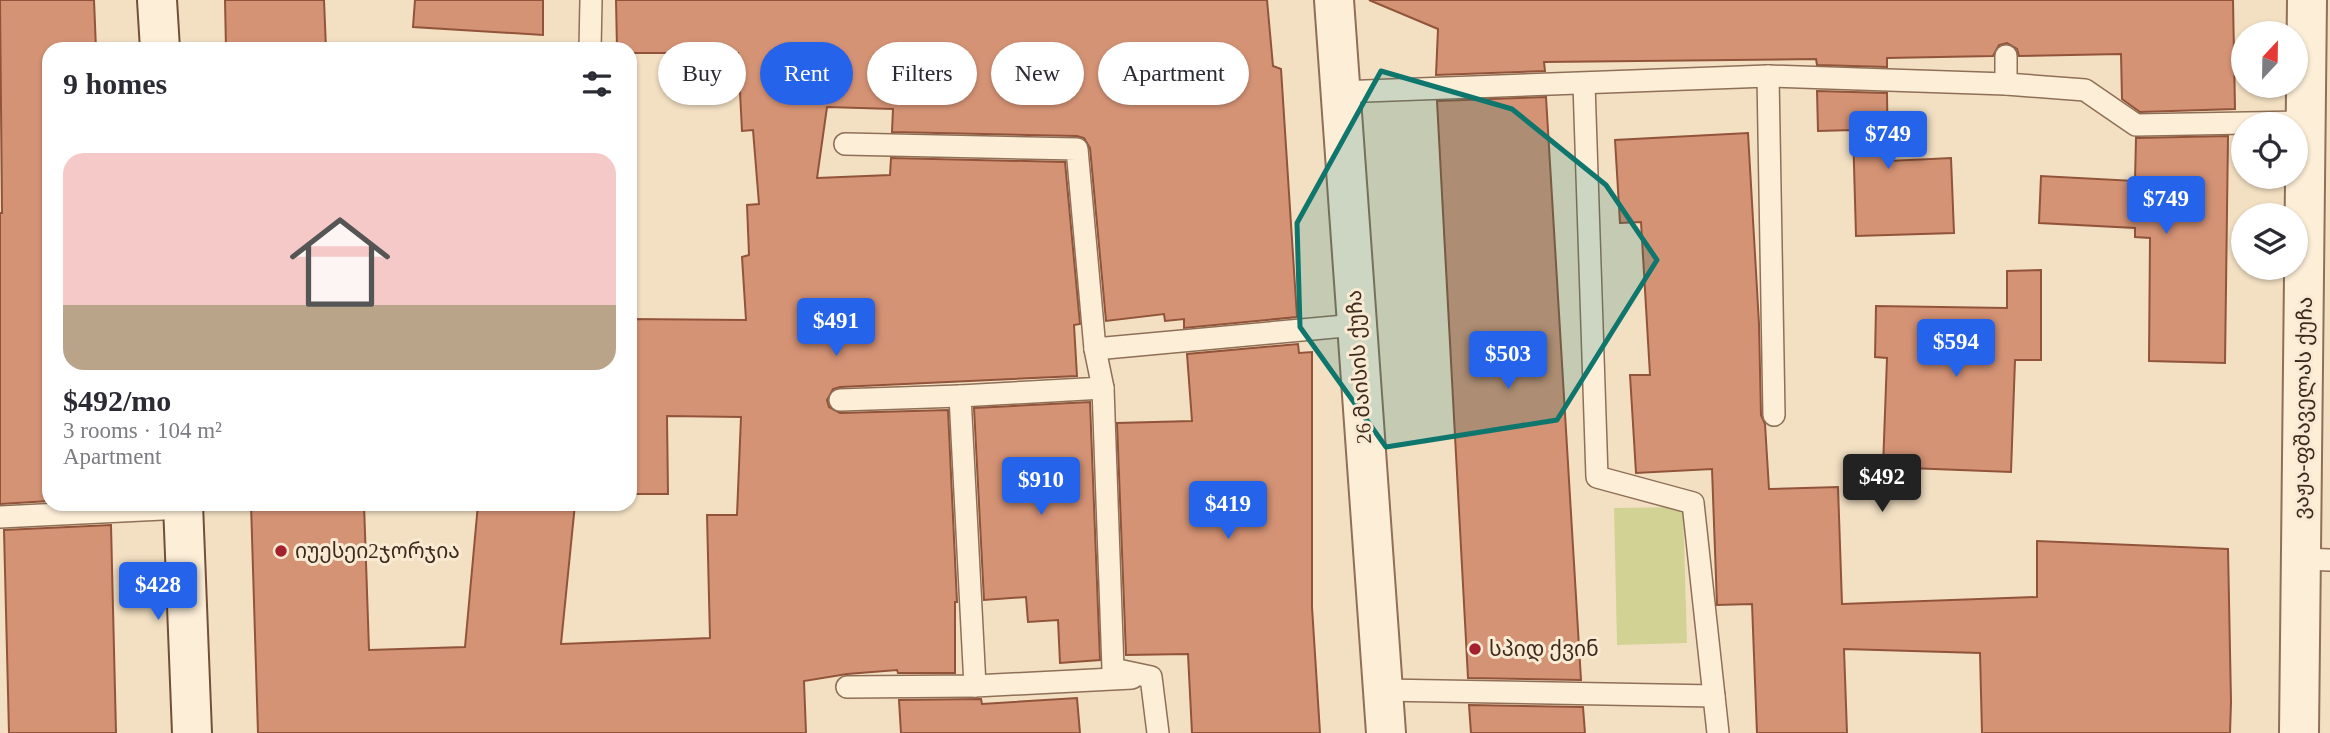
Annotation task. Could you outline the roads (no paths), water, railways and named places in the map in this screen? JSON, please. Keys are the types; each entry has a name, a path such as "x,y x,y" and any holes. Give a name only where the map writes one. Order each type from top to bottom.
{"street":[{"path":"158,0 160,42"},
{"name":"26 მაისის ქუჩა","path":"1334,0 1386,733"},
{"name":"ვაჟა-ფშაველას ქუჩა","path":"2306,112 2307,0"},
{"name":"ვაჟა-ფშაველას ქუჩა","path":"2299,733 2316,559 2308,189"},
{"path":"183,511 192,733"}],"lane":[{"path":"590,42 591,0"},
{"path":"2006,56 2006,84"},
{"path":"1339,92 1768,76 2006,84 2085,90 2136,125 2231,123"},
{"path":"1768,76 1774,415"},
{"path":"1584,84 1597,477 1693,503 1718,733"},
{"path":"845,144 1077,149 1095,349 1103,388 1113,669 1151,677"},
{"path":"1095,349 1356,325"},
{"path":"840,400 1103,388"},
{"path":"960,396 975,687"},
{"path":"0,517 100,511"},
{"path":"847,687 975,687 1151,677"},
{"path":"1151,677 1158,733"},
{"path":"1383,690 1714,696"}],"place":[{"name":"იუესეი2ჯორჯია","path":"281,551"},
{"name":"სპიდ ქვინ","path":"1475,649"}]}
